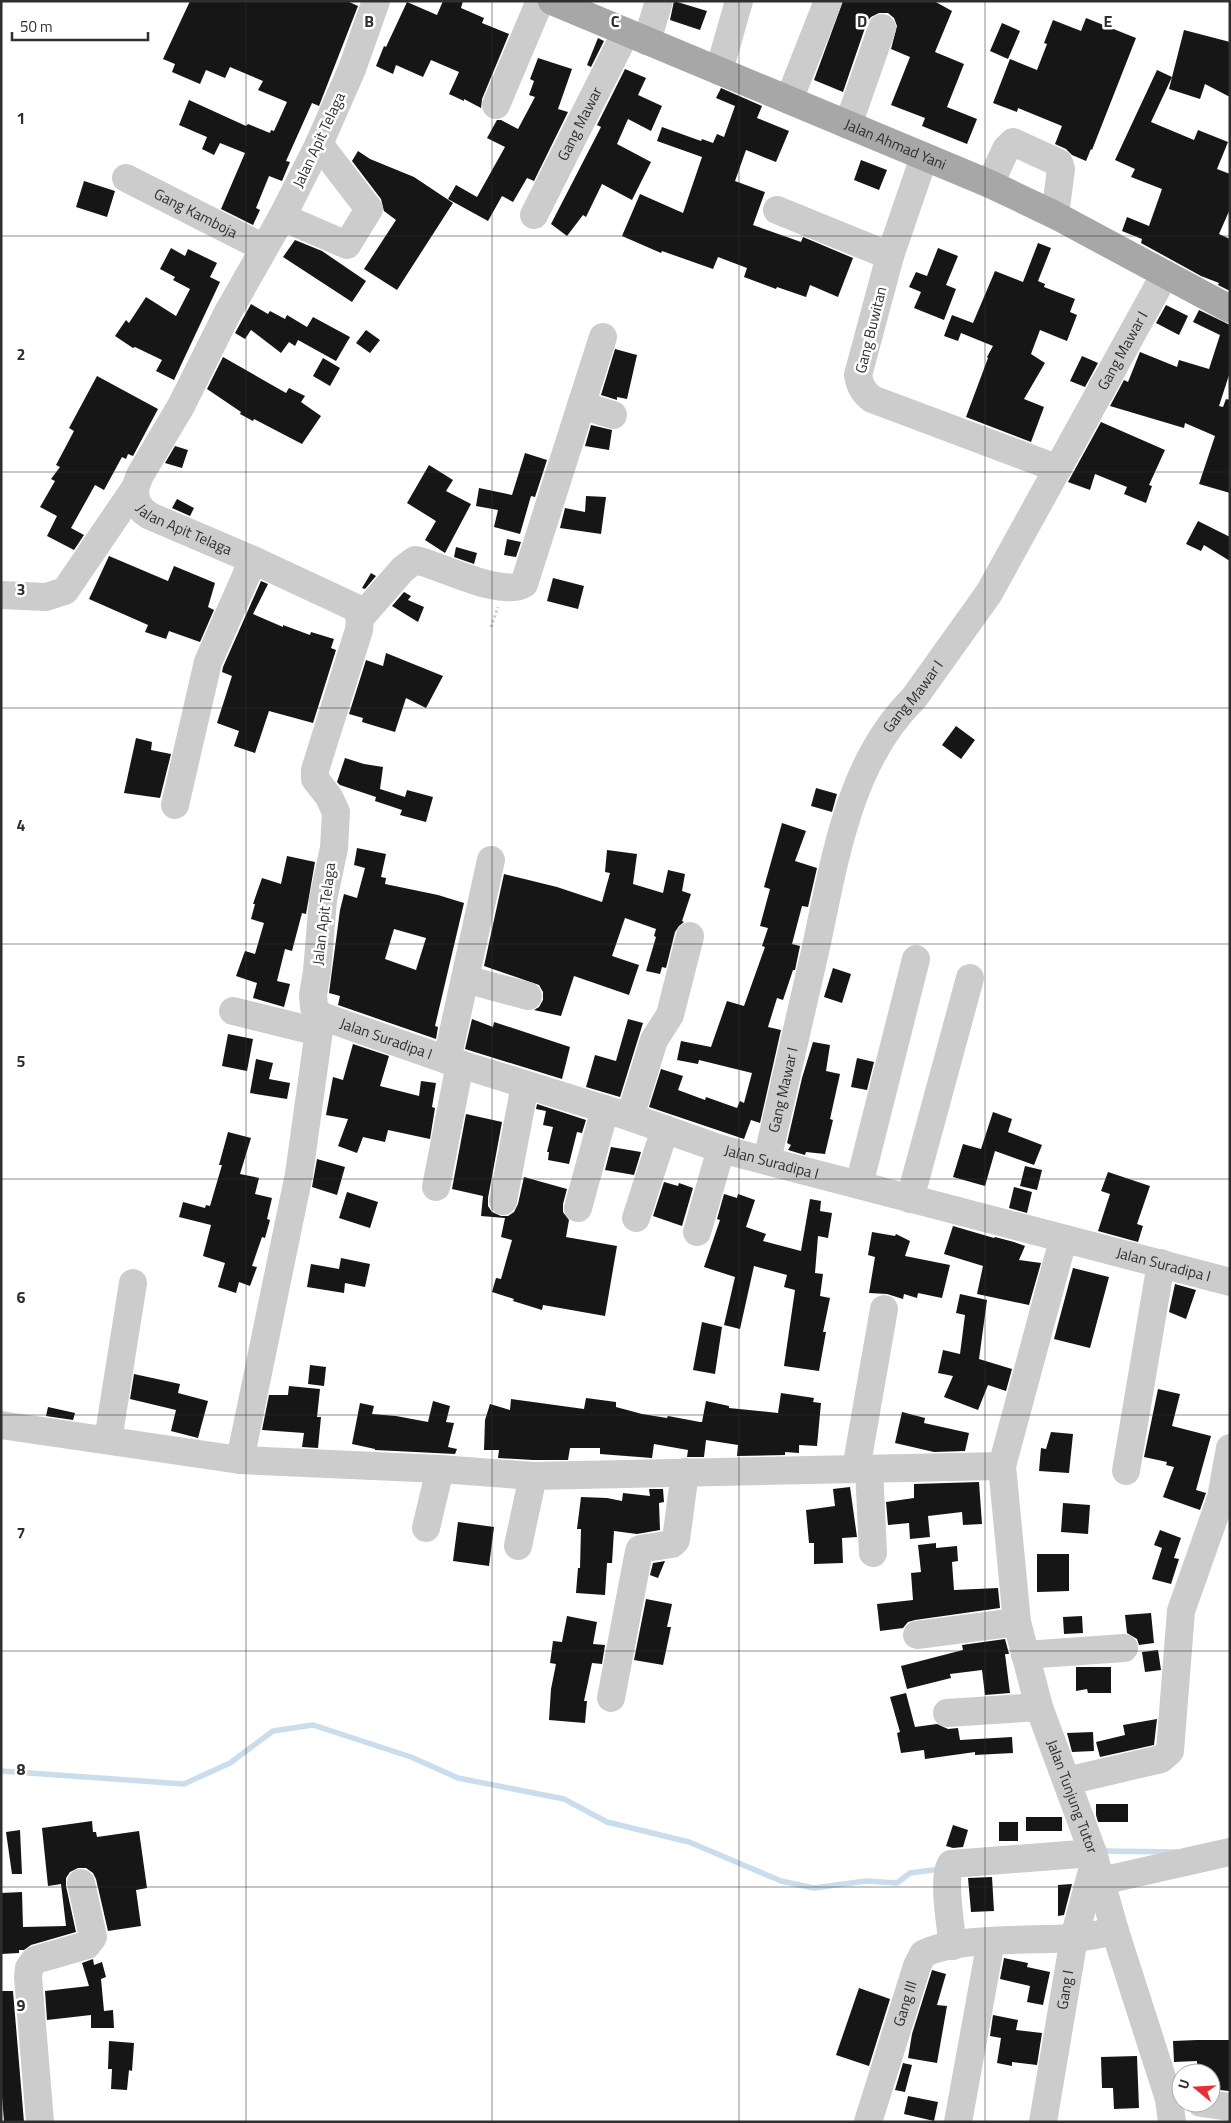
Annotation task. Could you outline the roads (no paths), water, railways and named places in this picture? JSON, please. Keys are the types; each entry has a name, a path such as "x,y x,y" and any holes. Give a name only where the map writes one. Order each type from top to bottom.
{"main road":[{"name":"Jalan Ahmad Yani","path":"552,1 990,184 1055,215 1230,309"}],"street":[{"name":"Jalan Apit Telaga","path":"320,1024 314,1008 313,995 323,900 334,848 336,812 329,797 315,779 315,770 359,630 360,618 356,608 253,560 150,516 143,511 136,501 135,488 162,435 181,406 320,144 352,68 376,1"},
{"path":"496,105 540,1"},
{"name":"Gang Mawar","path":"534,214 658,1"},
{"path":"719,71 739,1"},
{"path":"789,100 828,1"},
{"path":"848,125 882,28"},
{"path":"990,184 1006,149 1013,142 1058,163 1061,168 1055,215"},
{"path":"282,217 347,245 369,209 320,144"},
{"name":"Gang Buwitan","path":"924,157 890,256 858,375 860,385 865,394 872,399 1056,468"},
{"name":"Gang Kamboja","path":"126,178 264,248"},
{"path":"777,210 890,256"},
{"name":"Gang Mawar I","path":"767,1160 840,838 866,764 900,712 914,698 989,593 1056,468 1165,274"},
{"path":"360,618 403,569 415,560 449,573 503,588 524,584 603,337"},
{"path":"582,405 613,415"},
{"path":"1,595 46,597 65,592 135,488"},
{"path":"175,805 208,662 253,560"},
{"path":"436,1187 466,979 491,860"},
{"path":"578,1208 617,1113 672,1009 690,936"},
{"path":"859,1185 916,959"},
{"path":"910,1199 970,978"},
{"path":"466,979 528,996"},
{"name":"Jalan Suradipa I","path":"233,1011 320,1024 525,1084 721,1149 1062,1240 1161,1263 1230,1282"},
{"path":"240,1460 299,1174 320,1024"},
{"path":"503,1201 525,1084"},
{"path":"636,1218 665,1129"},
{"path":"697,1232 721,1149"},
{"path":"1,1425 28,1431 108,1440 240,1460 440,1469 533,1476 1002,1466 1062,1240"},
{"path":"1126,1471 1161,1263"},
{"path":"108,1440 133,1283"},
{"path":"873,1554 862,1469 884,1309"},
{"path":"1067,1781 1161,1760 1170,1751 1181,1611 1221,1498 1230,1448"},
{"name":"Jalan Tunjung Tutor","path":"1002,1466 1017,1622 1038,1707 1067,1781 1096,1865 1115,1931 1171,2098"},
{"path":"426,1528 440,1469"},
{"path":"611,1698 639,1551 640,1549 672,1544 676,1540 685,1472"},
{"path":"518,1546 533,1476"},
{"path":"917,1635 1017,1622"},
{"path":"1025,1655 1124,1648"},
{"path":"947,1713 1038,1707"},
{"path":"953,1946 947,1879 948,1867 951,1864 1096,1865 1230,1852"},
{"name":"Gang I","path":"1043,2122 1074,1938 1096,1865"},
{"path":"40,2122 28,1977 29,1968 35,1960 86,1945 92,1941 93,1937 82,1883"},
{"name":"Gang III","path":"868,2122 917,1966 923,1954 953,1946 991,1941 1074,1938 1115,1931"},
{"path":"958,2122 991,1941"}],"waterway":[{"path":"1,1771 184,1784 230,1763 273,1731 313,1725 411,1757 458,1778 564,1799 607,1822 689,1842 781,1881 814,1888 866,1881 897,1883 910,1873 941,1869"},
{"path":"1101,1851 1177,1852"}]}
